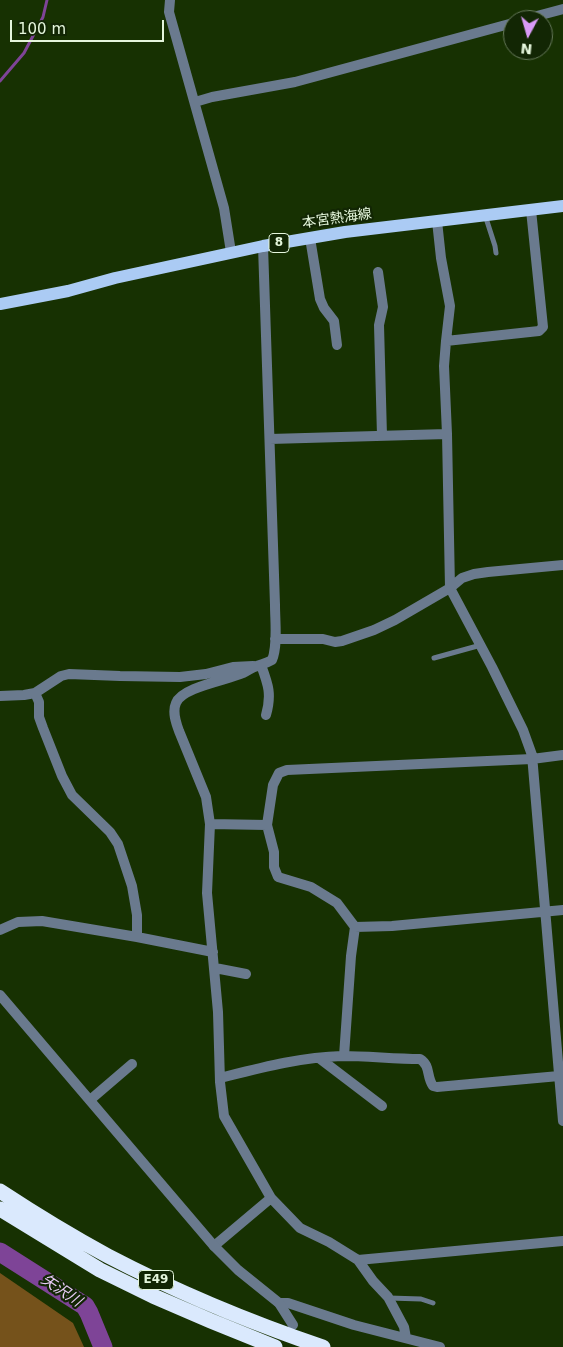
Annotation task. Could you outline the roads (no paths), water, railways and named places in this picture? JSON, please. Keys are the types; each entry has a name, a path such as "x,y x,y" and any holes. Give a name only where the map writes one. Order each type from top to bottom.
{"highway":[{"name":"E49","path":"0,1191 81,1241 159,1282 225,1311 323,1347"},
{"name":"E49","path":"0,1209 100,1270 170,1303 275,1347"}],"main road":[{"name":"本宮熱海線","path":"0,304 68,291 115,278 264,246 345,232 563,206"}],"street":[{"path":"170,0 169,12 224,208 231,252"},
{"path":"195,102 296,82 503,25"},
{"path":"446,341 539,330 543,327 531,210"},
{"path":"437,221 441,258 450,306 444,366 450,588 481,645 523,730 532,759 563,1121"},
{"path":"310,238 320,299 334,321 337,345"},
{"path":"264,246 274,656 272,660 242,673 198,687 181,697 175,707 176,721 206,797 210,824 207,893 215,968 222,1108 224,1116 271,1198 300,1228 329,1242 358,1260 388,1298 404,1327 406,1338"},
{"path":"378,272 383,307 379,324 382,436"},
{"path":"270,439 447,434"},
{"path":"275,639 342,641 374,630 450,588 462,578 474,574 563,565"},
{"path":"0,696 36,693 61,676 70,674 180,677 206,674 233,667 258,665"},
{"path":"258,665 269,686 270,702 266,715"},
{"path":"36,693 43,728 62,776 72,795 110,832 118,844 132,886 137,915 138,937"},
{"path":"344,1056 351,956 355,927 336,903 311,887 278,877 274,867 274,852 267,826 273,785 278,773 287,770 532,759 563,754"},
{"path":"210,824 267,826"},
{"path":"355,927 392,926 563,910"},
{"path":"0,930 18,922 42,920 213,952"},
{"path":"215,968 246,974"},
{"path":"0,995 214,1246 238,1270 279,1303 293,1325"},
{"path":"220,1078 266,1067 319,1058 344,1056 420,1059 427,1065 430,1081 433,1086 438,1087 560,1076"},
{"path":"319,1058 382,1106"},
{"path":"90,1100 132,1064"},
{"path":"214,1246 271,1198"},
{"path":"358,1260 563,1241"},
{"path":"279,1303 288,1303 354,1325 440,1347"}],"lane":[{"path":"484,215 496,253"},
{"path":"434,658 481,645"},
{"path":"388,1298 421,1300 433,1303"}],"waterway":[{"path":"0,81 24,53 43,17 47,0"},
{"name":"矢沢川","path":"0,1252 85,1306 103,1347"}]}
